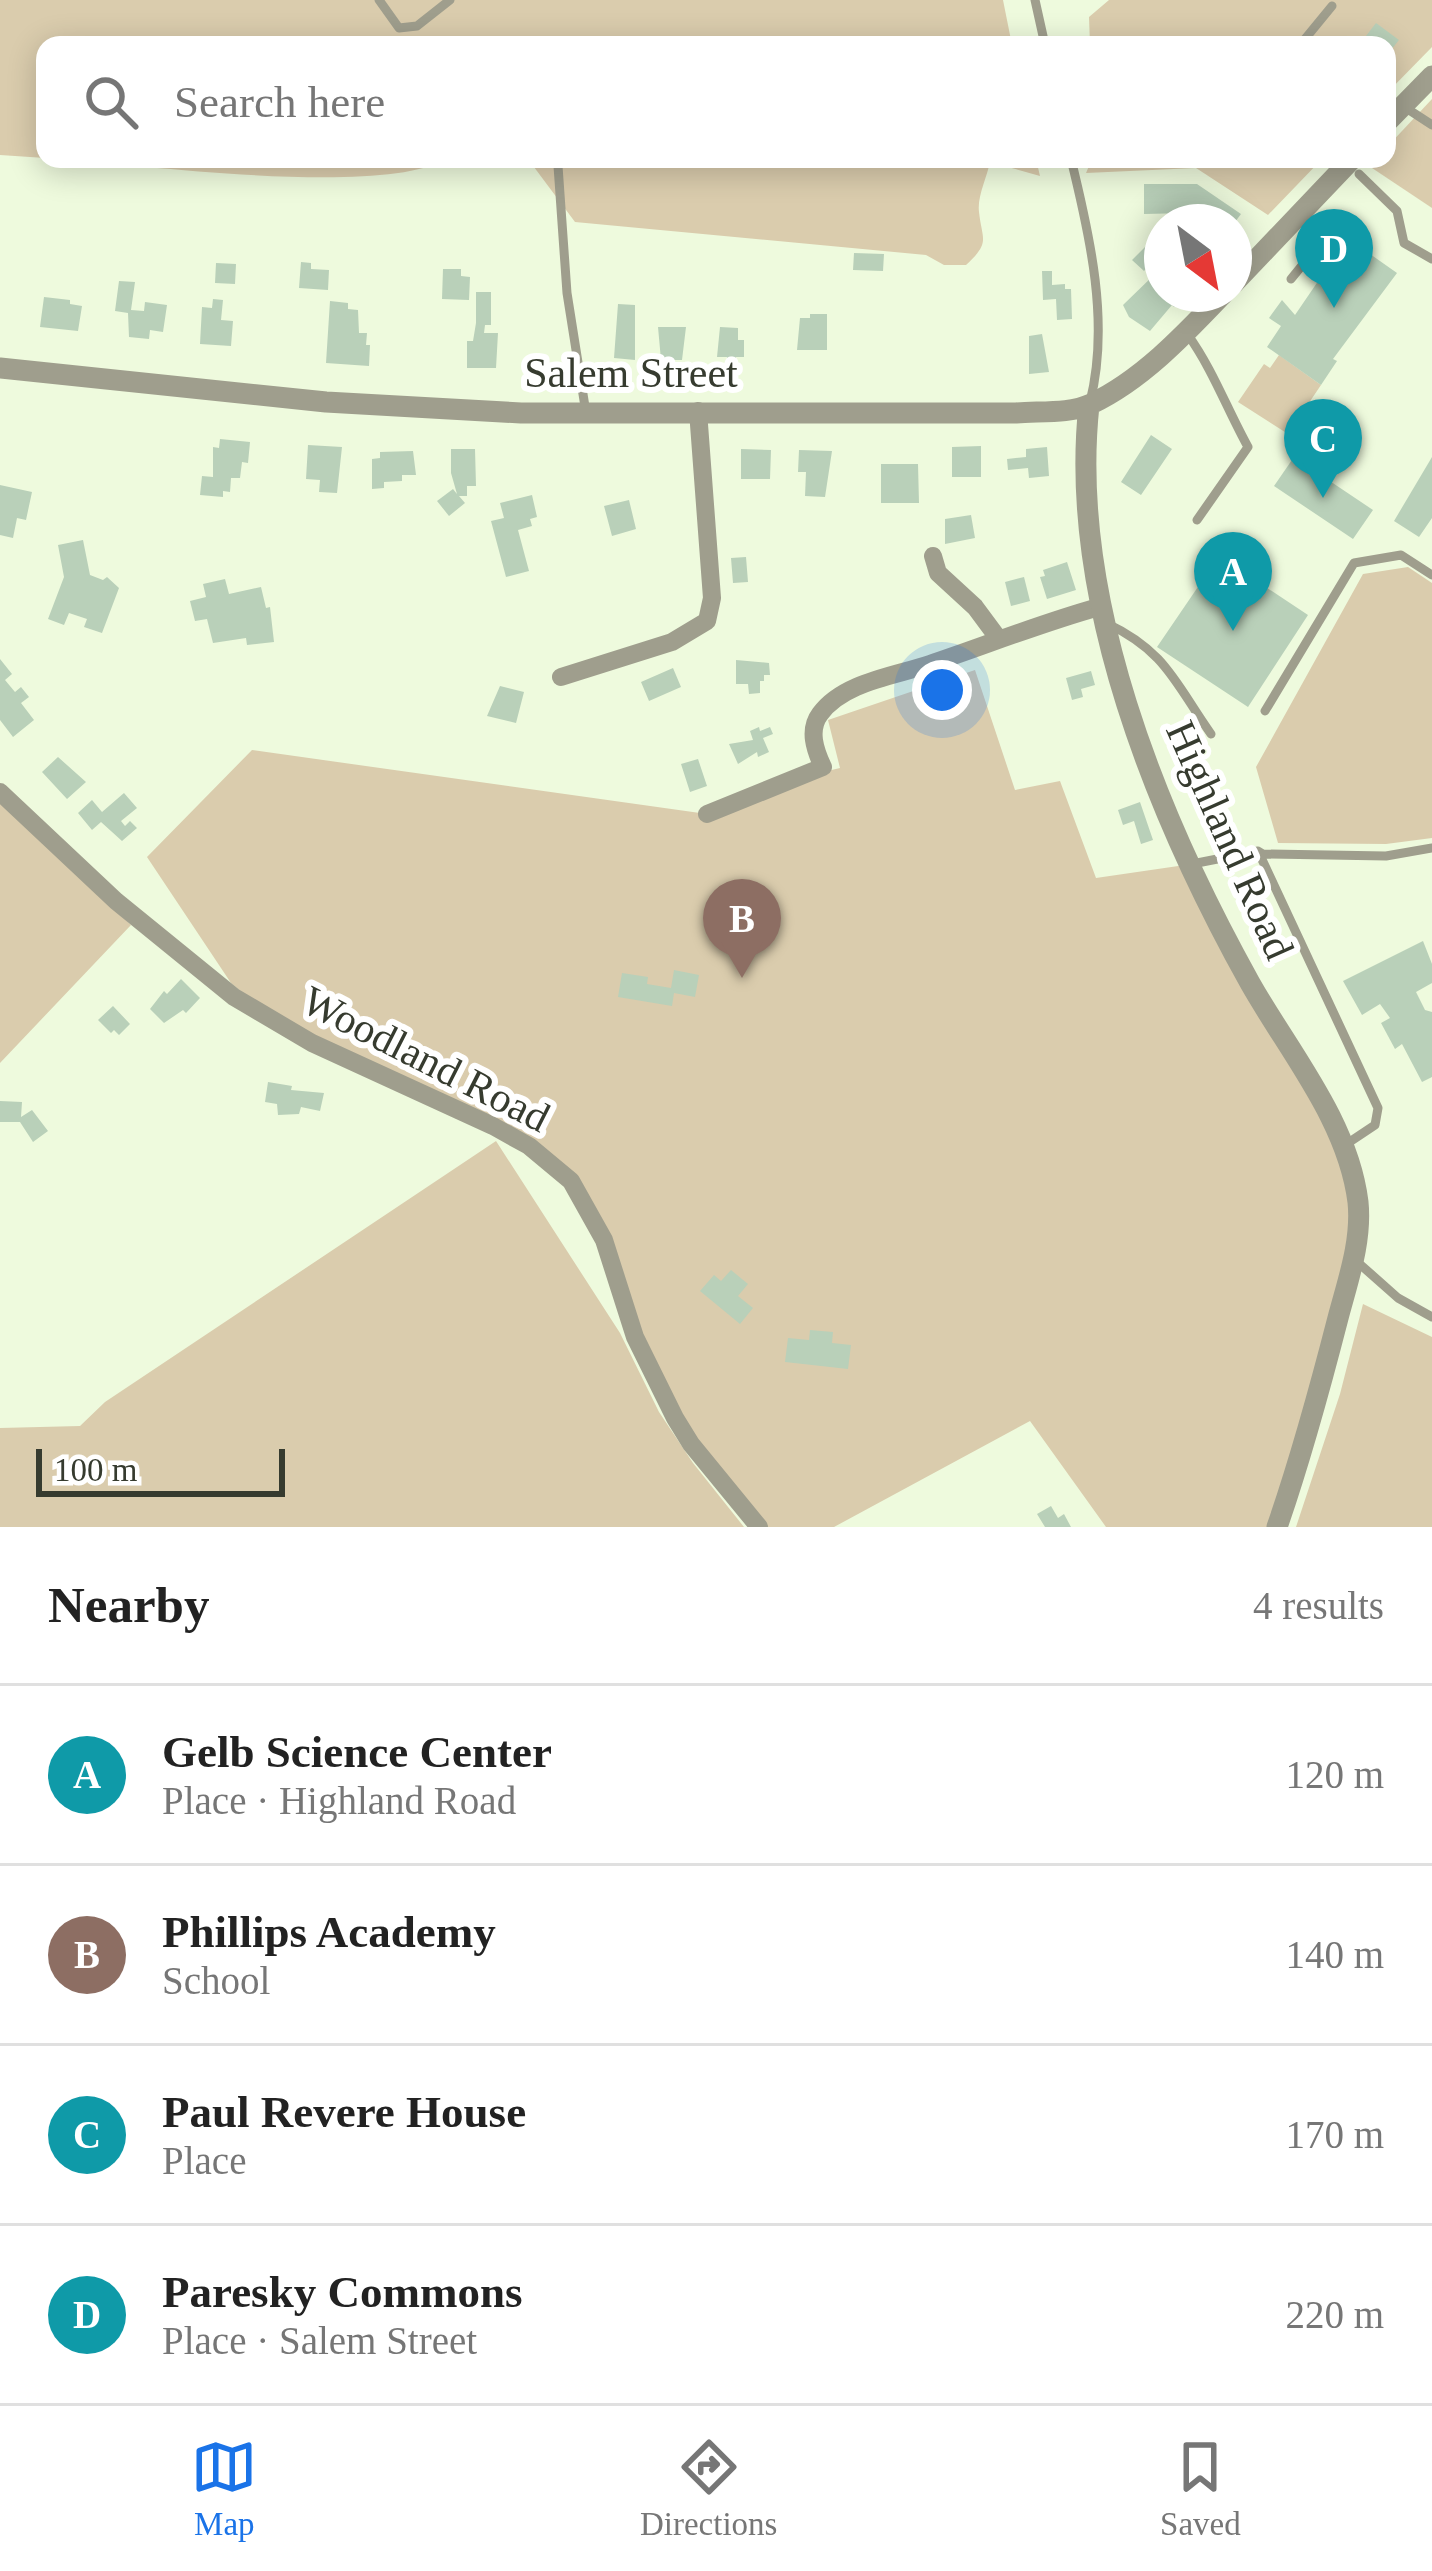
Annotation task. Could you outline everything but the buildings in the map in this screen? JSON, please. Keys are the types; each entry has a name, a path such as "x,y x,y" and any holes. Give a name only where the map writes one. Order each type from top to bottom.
{"street":[{"path":"1396,113 1432,76"},
{"path":"1252,264 1353,168"},
{"name":"Salem Street","path":"0,368 326,402 586,413 1016,413 1089,405 1129,380 1206,312"},
{"name":"Highland Road","path":"1089,405 1085,448 1102,615 1131,715 1192,864 1250,982 1329,1115 1358,1202 1354,1259 1302,1455 1277,1527"},
{"path":"561,677 671,642 707,621 712,598 698,411"},
{"path":"933,556 938,573 975,607 998,638"},
{"path":"707,814 823,767 813,732 818,716 834,700 869,682 998,638 1102,615"},
{"name":"Woodland Road","path":"0,792 116,901 234,997 312,1043 494,1126 530,1146 571,1181 604,1240 635,1337 675,1418 759,1527"}],"lane":[{"path":"379,0 399,28 417,26 450,0"},
{"path":"1035,0 1043,36"},
{"path":"1307,36 1332,6"},
{"path":"1396,114 1432,125"},
{"path":"558,168 567,292 586,413"},
{"name":"Highland Road","path":"1073,168 1095,283 1098,369 1089,405"},
{"path":"1357,168 1397,212 1404,243 1432,259"},
{"path":"1291,279 1322,241 1298,216"},
{"path":"1186,333 1205,359 1248,447 1197,520"},
{"path":"1264,711 1354,563 1401,555 1432,574"},
{"path":"1102,615 1156,654 1211,734"},
{"path":"1258,850 1263,854 1386,856 1432,848"},
{"path":"1192,864 1258,850"},
{"path":"1258,850 1378,1108 1375,1124 1342,1146"},
{"path":"1354,1259 1398,1298 1432,1317"}],"shaded area":[{"path":"0,0 1003,0 1010,36 36,36 36,157 0,155"},
{"path":"1109,0 1432,0 1432,47 1396,84 1396,36 1090,36 1089,17"},
{"path":"1432,99 1432,208 1372,168 1396,168 1396,137"},
{"path":"158,168 420,168 318,177"},
{"path":"535,168 988,168 979,206 982,246 966,265 944,265 926,255 575,222"},
{"path":"1011,168 1038,168 1040,176"},
{"path":"1088,168 1196,168 1086,173"},
{"path":"1196,168 1313,168 1268,215"},
{"path":"1279,355 1321,385 1288,434 1238,402 1264,364 1270,368"},
{"path":"1408,567 1432,583 1432,838 1386,844 1278,843 1256,767 1363,574"},
{"path":"975,670 1015,790 1060,781 1096,878 1192,864 1329,1115 1358,1201 1277,1527 1106,1527 1030,1421 834,1527 759,1527 667,1403 571,1181 529,1146 282,1026 231,983 147,857 252,750 707,814 794,779 840,768 828,720"},
{"path":"0,801 131,925 0,1063"},
{"path":"496,1141 620,1333 659,1412 744,1527 0,1527 0,1428 80,1426 105,1402"},
{"path":"1363,1304 1432,1337 1432,1527 1296,1527 1340,1394"}],"place":[{"name":"Paresky Commons","path":"1334,308"},
{"name":"Paul Revere House","path":"1323,498"},
{"name":"Gelb Science Center","path":"1233,631"},
{"name":"Phillips Academy","path":"742,978"}]}
